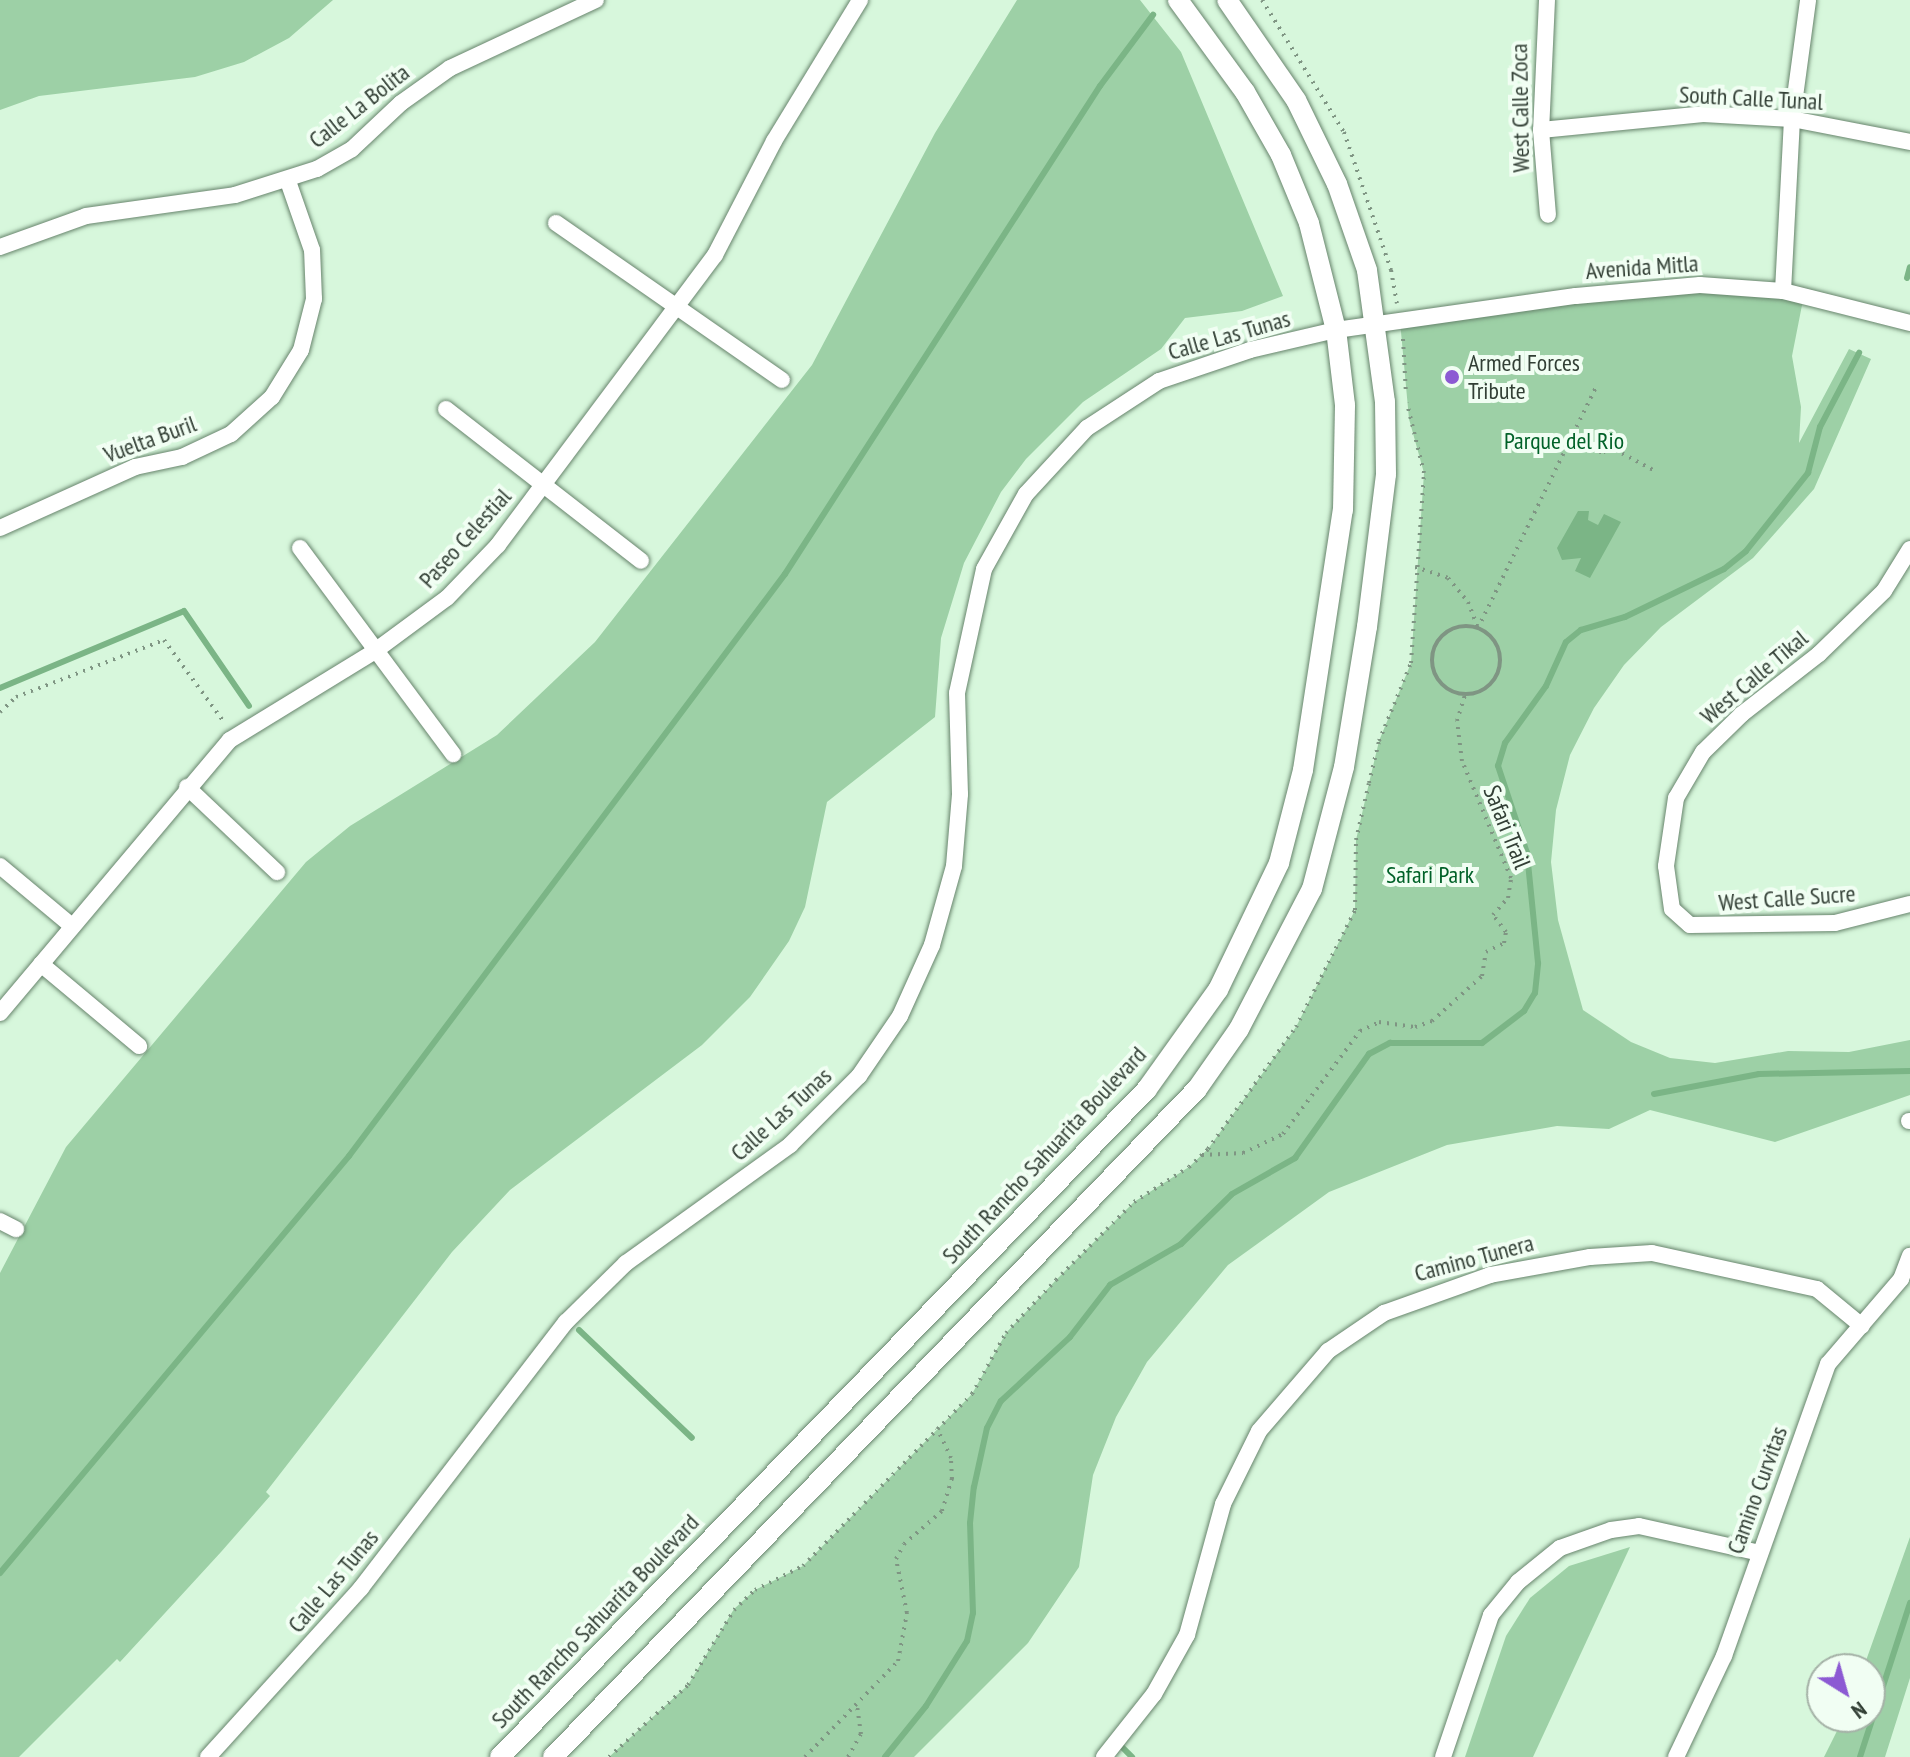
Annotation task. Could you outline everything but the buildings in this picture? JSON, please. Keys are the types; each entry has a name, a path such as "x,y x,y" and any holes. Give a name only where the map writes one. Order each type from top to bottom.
{"street":[{"name":"Calle La Bolita","path":"0,247 86,216 235,195 288,181 352,149 401,103 450,68 596,0"},
{"name":"South Rancho Sahuarita Boulevard","path":"500,1757 1118,1122 1218,990 1279,863 1303,770 1343,510 1345,405 1336,330 1309,223 1281,155 1245,92 1178,0"},
{"path":"553,1757 1169,1120 1246,1017 1312,889 1344,767 1386,474 1385,402 1367,270 1337,184 1296,100 1227,0"},
{"name":"West Calle Zoca","path":"1547,0 1541,130 1548,215"},
{"path":"1783,291 1792,190 1792,119 1808,0"},
{"name":"Paseo Celestial","path":"0,1013 187,787 235,737 375,651 447,598 498,545 680,306 715,255 774,141 855,2"},
{"name":"South Calle Tunal","path":"1541,130 1703,114 1792,119 1910,142"},
{"name":"Vuelta Buril","path":"0,528 135,467 182,457 231,434 272,397 301,350 314,299 312,250 288,181"},
{"path":"556,223 680,306 782,380"},
{"name":"Avenida Mitla","path":"1376,324 1576,296 1700,285 1783,291 1910,323"},
{"name":"Calle Las Tunas","path":"208,1757 361,1588 566,1322 626,1263 758,1170 816,1122 859,1076 900,1016 932,945 954,866 960,794 957,693 971,610 984,569 1026,494 1087,428 1159,381 1209,361 1336,330 1376,324"},
{"path":"446,409 641,561"},
{"path":"300,548 453,754"},
{"name":"West Calle Tikal","path":"1672,909 1666,866 1676,798 1703,752 1742,714 1819,654 1884,591 1910,549"},
{"path":"187,787 277,872"},
{"path":"0,866 72,926"},
{"name":"West Calle Sucre","path":"1672,909 1690,925 1712,928 1835,923 1910,904"},
{"path":"41,964 139,1046"},
{"path":"0,1221 16,1229"},
{"name":"Camino Tunera","path":"1104,1757 1154,1694 1187,1635 1223,1504 1259,1431 1328,1351 1384,1313 1490,1275 1590,1257 1652,1253 1817,1289 1862,1326"},
{"name":"Camino Curvitas","path":"1676,1757 1724,1656 1828,1364 1901,1279 1910,1256"},
{"path":"1443,1757 1491,1615 1518,1582 1560,1548 1611,1530 1639,1526 1760,1553"}],"path":[{"path":"609,1757 688,1685 734,1610 755,1590 803,1566 972,1394 1006,1333 1056,1280 1134,1202 1202,1155 1280,1053 1355,910 1359,826 1379,741 1411,663 1415,567 1424,473 1409,419 1400,321 1391,270 1344,132 1262,0"},
{"path":"1478,628 1597,385"},
{"path":"1571,437 1603,453 1608,446 1657,472"},
{"path":"1415,567 1435,570 1453,583 1478,628 1497,645 1499,667 1487,687 1465,694 1438,680 1434,649 1447,632 1478,628"},
{"path":"0,712 16,697 164,640 235,737"},
{"name":"Safari Trail","path":"1202,1155 1232,1156 1283,1134 1360,1031 1379,1022 1415,1027 1432,1021 1482,976 1486,952 1504,943 1506,932 1493,915 1508,898 1511,878 1462,761 1457,721 1465,694"},
{"path":"805,1757 892,1672 903,1646 907,1613 896,1567 899,1552 945,1504 952,1469 937,1428"},
{"path":"848,1757 861,1734 857,1706"}],"green space":[{"path":"0,0 333,0 289,38 244,62 195,77 39,96 0,110"},
{"path":"1017,0 1140,0 1181,52 1283,296 1242,311 1185,318 1161,349 1083,402 1026,459 1001,492 964,563 941,638 935,717 827,802 805,907 789,941 750,997 702,1045 510,1190 452,1252 266,1492 270,1496 221,1552 120,1662 117,1659 19,1757 0,1757 0,1273 66,1147 306,862 350,826 497,735 595,642 812,365 935,133"},
{"path":"1700,285 1804,295 1792,356 1801,407 1799,443 1849,349 1871,359 1814,489 1753,558 1661,627 1624,665 1594,708 1570,755 1556,810 1551,862 1558,920 1583,1010 1631,1042 1670,1058 1715,1063 1788,1051 1849,1052 1910,1040 1910,1095 1775,1142 1650,1110 1609,1129 1557,1126 1447,1145 1329,1192 1228,1265 1147,1362 1116,1417 1093,1475 1079,1567 1028,1643 914,1757 609,1757 688,1685 734,1609 755,1590 803,1566 972,1394 1006,1333 1056,1280 1134,1202 1189,1167 1208,1149 1296,1027 1355,910 1356,840 1379,741 1411,663 1424,473 1409,419 1400,321"},
{"path":"1910,1537 1910,1678 1885,1757 1824,1757 1836,1733 1886,1733 1886,1653 1869,1653"},
{"path":"1630,1547 1533,1757 1465,1757 1506,1636 1530,1598 1569,1566"}],"shaded area":[{"path":"1578,511 1589,511 1588,520 1598,525 1604,514 1621,522 1590,578 1575,571 1581,558 1562,560 1557,548"}],"waterway":[{"path":"0,1573 349,1156 785,574 1100,86 1153,15"},
{"path":"1907,278 1910,267"},
{"path":"885,1757 926,1706 967,1641 973,1613 970,1523 974,1487 987,1428 1001,1401 1070,1337 1110,1285 1181,1244 1232,1194 1295,1158 1369,1054 1390,1043 1482,1043 1524,1011 1535,993 1538,963 1527,853 1498,766 1505,743 1546,686 1566,642 1581,630 1625,617 1724,569 1746,551 1808,473 1820,427 1859,353"},
{"path":"0,688 184,611 249,706"},
{"path":"1654,1094 1759,1074 1910,1071"},
{"path":"579,1330 692,1438"},
{"path":"1860,1757 1910,1603"},
{"path":"1118,1743 1132,1757"}],"place":[{"name":"Armed Forces Tribute","path":"1452,377"}],"park label":[{"name":"Parque del Rio","path":"1564,441"},
{"name":"Safari Park","path":"1430,875"}]}
